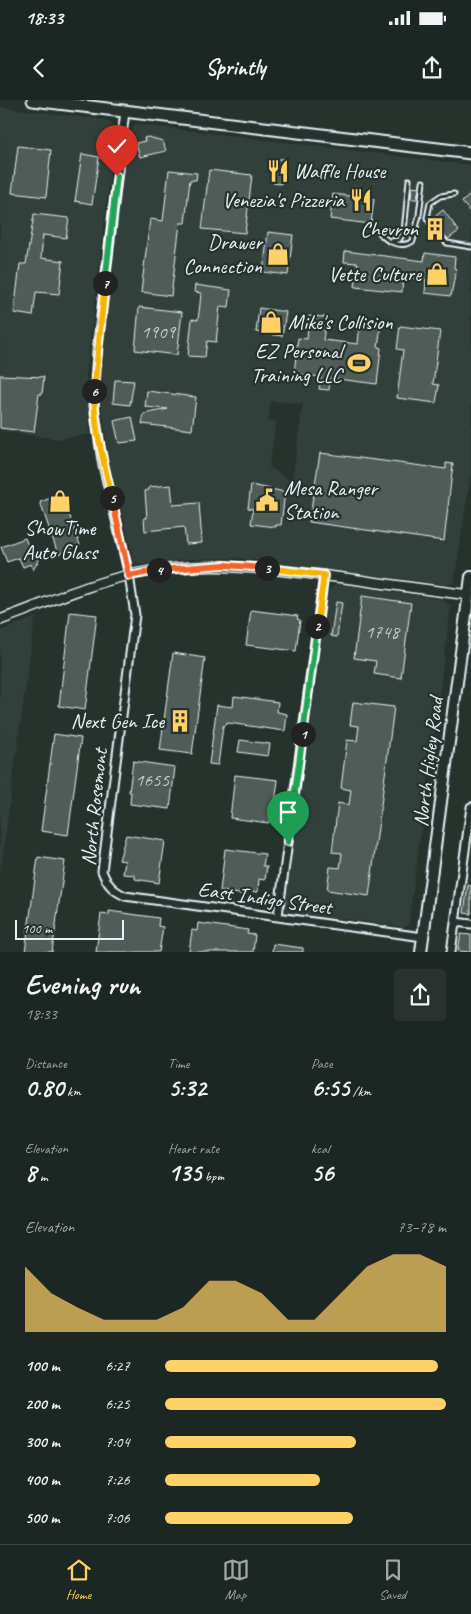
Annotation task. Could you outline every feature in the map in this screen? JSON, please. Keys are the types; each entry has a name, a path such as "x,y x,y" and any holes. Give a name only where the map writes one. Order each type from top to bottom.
{"main road":[{"path":"40,100 471,153"},
{"name":"North Higley Road","path":"421,952 471,577"}],"street":[{"name":"North Rosemont","path":"106,883 102,871 103,859 135,615 129,576 102,461 94,406 97,351 125,111"},
{"path":"0,620 99,584 129,576 164,570 224,565 324,575 470,595"},
{"path":"278,916 324,575"},
{"path":"451,952 468,857 471,807"},
{"name":"East Indigo Street","path":"106,883 113,891 125,896 424,937"},
{"path":"455,922 471,924"}],"lane":[{"path":"390,241 399,240 404,232 409,180"},
{"path":"379,232 384,238 402,245 412,242 419,215 423,182"},
{"path":"431,224 427,218 430,204 440,196 454,194"},
{"path":"438,234 447,243 471,248"}],"shaded area":[{"path":"0,107 107,120 114,126 115,132 86,375 90,434 57,439 0,431"},
{"path":"136,124 471,165 471,472 454,582 447,585 238,558 189,559 143,565 134,562 110,465 101,403 103,348 129,134","holes":["271,401 303,404 292,481 269,467 276,422 268,421"]},
{"path":"336,584 442,599 451,606 409,920 408,925 404,927 286,910 285,904 328,591"},
{"path":"35,617 0,873 0,631"}],"building":[{"path":"148,137 163,141 166,151 140,157 136,143 145,141 144,138"},
{"path":"18,146 51,150 46,197 12,193"},
{"path":"82,154 99,157 92,204 75,201"},
{"name":"Waffle House","path":"276,159 283,159 281,184 273,183"},
{"path":"169,170 197,173 196,180 190,180 185,223 180,223 171,296 141,292 150,219 163,221"},
{"path":"209,170 252,175 245,233 202,229"},
{"path":"412,187 419,188 417,199 411,199"},
{"path":"333,194 374,199 371,224 330,219"},
{"name":"Chevron","path":"471,194 471,213 462,202"},
{"name":"Chevron","path":"443,210 459,231 448,239 442,232 437,231 435,235 429,226 433,227 434,222 432,219"},
{"path":"34,214 69,218 66,238 43,235 41,258 63,261 59,294 36,292 33,316 14,313 20,264 26,264"},
{"name":"Drawer Connection","path":"268,232 293,235 288,275 263,272"},
{"path":"345,251 424,261 425,253 455,257 454,268 456,269 451,296 425,293 426,280 403,277 402,292 355,287 358,263 344,262"},
{"path":"195,285 231,290 229,307 220,306 216,342 207,341 205,357 188,356 192,319 198,320 200,304 201,293 194,292"},
{"path":"139,307 182,312 177,355 135,350"},
{"name":"Mike's Collision","path":"259,308 286,312 282,336 256,332"},
{"path":"309,316 326,317 323,340 358,344 360,322 381,324 378,347 381,348 377,384 330,378 329,390 319,389 321,377 294,374 298,338 307,339"},
{"path":"400,326 440,331 433,384 439,385 436,403 397,398 403,350 397,349"},
{"path":"0,375 44,377 42,394 39,394 34,432 0,428"},
{"path":"115,380 134,381 130,405 113,403"},
{"path":"147,391 196,397 192,430 142,424 144,414 168,409 145,407"},
{"path":"132,417 137,441 119,443 114,421"},
{"path":"320,453 446,469 446,463 453,464 444,541 309,522"},
{"path":"171,485 173,505 199,503 202,543 186,544 184,527 145,531 144,518 147,518 145,491 149,490 149,487"},
{"name":"Mesa Ranger Station","path":"251,485 285,492 281,525 276,525 276,527 251,524 253,509 248,508"},
{"path":"62,494 80,545 58,554 40,502"},
{"path":"25,538 33,558 40,558 33,570 31,564 23,567 19,558 7,562 1,547"},
{"path":"362,596 411,603 401,678 374,674 376,661 354,658"},
{"path":"336,602 342,603 337,637 331,636"},
{"path":"251,610 298,616 297,619 300,620 296,651 246,645"},
{"path":"70,612 97,615 85,710 59,706"},
{"name":"Next Gen Ice","path":"173,653 205,658 192,754 160,750"},
{"path":"234,696 278,702 277,712 287,714 285,731 228,723 223,726 218,765 209,764 217,705 233,707"},
{"path":"353,702 394,707 369,896 327,890 330,867 340,868 342,853 332,852 338,803 349,805 351,790 341,788 347,740 357,741 359,726 350,725"},
{"path":"54,734 81,738 68,835 41,831"},
{"path":"240,740 270,744 268,756 238,752"},
{"path":"133,761 175,767 170,809 130,804 131,792 129,792"},
{"path":"235,775 278,780 274,812 270,811 269,823 230,818"},
{"path":"126,835 165,841 159,883 135,879 135,875 123,874 125,861 119,860"},
{"path":"225,849 265,854 263,866 267,866 265,880 259,879 258,892 246,891 245,895 220,891"},
{"path":"38,857 65,861 52,952 25,952"},
{"path":"468,885 471,886 471,914 464,913"},
{"path":"109,911 159,918 158,926 163,927 159,952 96,952 101,914 109,915"},
{"path":"198,923 248,930 247,934 255,935 253,952 189,952 192,930 197,931"},
{"path":"461,934 471,935 471,952 458,951"},
{"path":"273,944 303,948 303,952 272,952"}],"place":[{"name":"Waffle House","path":"278,171"},
{"name":"Venezia's Pizzeria","path":"361,200"},
{"name":"Chevron","path":"435,229"},
{"name":"Drawer Connection","path":"278,254"},
{"name":"Vette Culture","path":"437,274"},
{"name":"Mike's Collision","path":"271,322"},
{"name":"EZ Personal Training LLC","path":"359,363"},
{"name":"Mesa Ranger Station","path":"267,500"},
{"name":"ShowTime Auto Glass","path":"60,501"},
{"name":"Next Gen Ice","path":"180,721"}],"route":[{"path":"117,176 97,351 94,406 102,461 129,576 197,566 224,565 324,575 288,842"}]}
